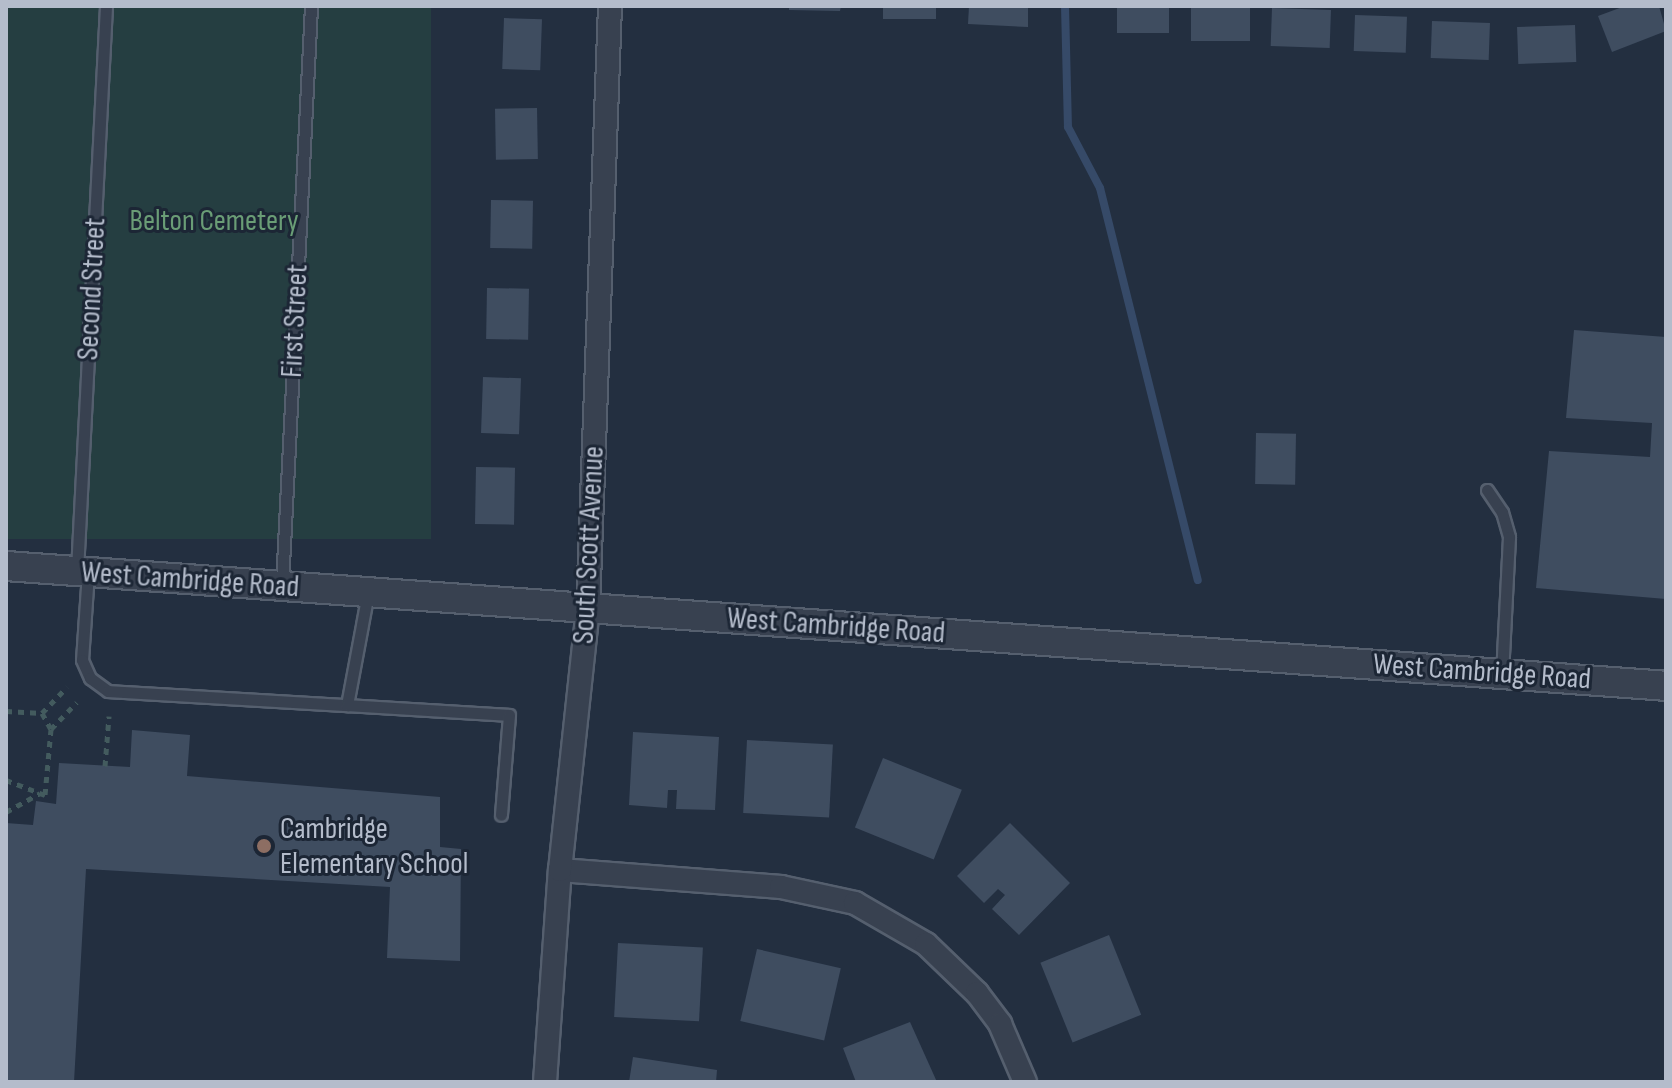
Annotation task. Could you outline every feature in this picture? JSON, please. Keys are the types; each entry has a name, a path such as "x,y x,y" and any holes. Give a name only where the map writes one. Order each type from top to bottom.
{"street":[{"name":"South Scott Avenue","path":"545,1082 560,870 588,609 610,6"},
{"name":"West Cambridge Road","path":"6,566 1666,686"},
{"path":"560,870 781,887 855,903 926,944 977,993 1000,1024 1025,1082"}],"lane":[{"name":"Second Street","path":"106,6 82,572 82,660 90,678 108,691 509,715 501,815"},
{"name":"First Street","path":"282,587 311,6"},
{"path":"1487,490 1502,512 1509,537 1502,674"},
{"path":"347,705 368,593"}],"path":[{"path":"6,711 42,713 67,687"},
{"path":"51,729 77,702"},
{"path":"6,780 45,795 51,729 42,713"},
{"path":"105,766 109,716"},
{"path":"6,812 40,793"}],"green space":[{"name":"Belton Cemetery","path":"6,6 431,6 431,539 6,539"}],"building":[{"path":"789,6 841,6 840,11 789,10"},
{"path":"883,6 936,6 936,19 883,19"},
{"path":"969,6 1028,6 1028,27 968,24"},
{"path":"1117,6 1169,6 1169,33 1117,33"},
{"path":"1191,6 1250,6 1250,41 1191,41"},
{"path":"1625,6 1659,6 1666,31 1612,52 1598,16"},
{"path":"1272,8 1331,10 1330,48 1271,46"},
{"path":"1355,15 1407,17 1406,53 1354,51"},
{"path":"504,18 542,19 540,70 502,69"},
{"path":"1432,21 1490,23 1489,60 1431,58"},
{"path":"1575,25 1576,62 1518,64 1517,27"},
{"path":"537,108 538,159 496,160 495,109"},
{"path":"491,200 533,201 532,249 490,248"},
{"path":"487,288 529,289 528,340 486,339"},
{"path":"1574,330 1666,337 1666,599 1536,588 1549,451 1650,457 1652,423 1566,418"},
{"path":"483,377 521,378 519,434 481,433"},
{"path":"1256,433 1296,434 1295,485 1255,484"},
{"path":"476,467 515,468 514,525 475,524"},
{"name":"Cambridge Elementary School","path":"132,730 190,735 187,776 440,797 440,847 461,849 460,961 387,958 390,887 86,869 74,1082 6,1082 6,823 33,825 36,801 56,804 59,763 130,767"},
{"path":"633,732 719,737 715,810 676,809 677,790 668,790 667,808 629,805"},
{"path":"747,740 833,745 829,817 743,813"},
{"path":"883,758 962,790 934,859 855,828"},
{"path":"1010,823 1070,883 1019,935 992,909 1005,895 998,889 984,903 957,876"},
{"path":"1109,935 1141,1015 1073,1042 1040,963"},
{"path":"618,943 703,947 699,1021 614,1017"},
{"path":"757,949 841,968 824,1040 740,1021"},
{"path":"910,1022 937,1082 856,1082 843,1048"},
{"path":"633,1057 717,1070 716,1082 629,1082"}],"waterway":[{"path":"1065,6 1068,127 1100,188 1198,580"}],"place":[{"name":"Cambridge Elementary School","path":"264,846"}]}
